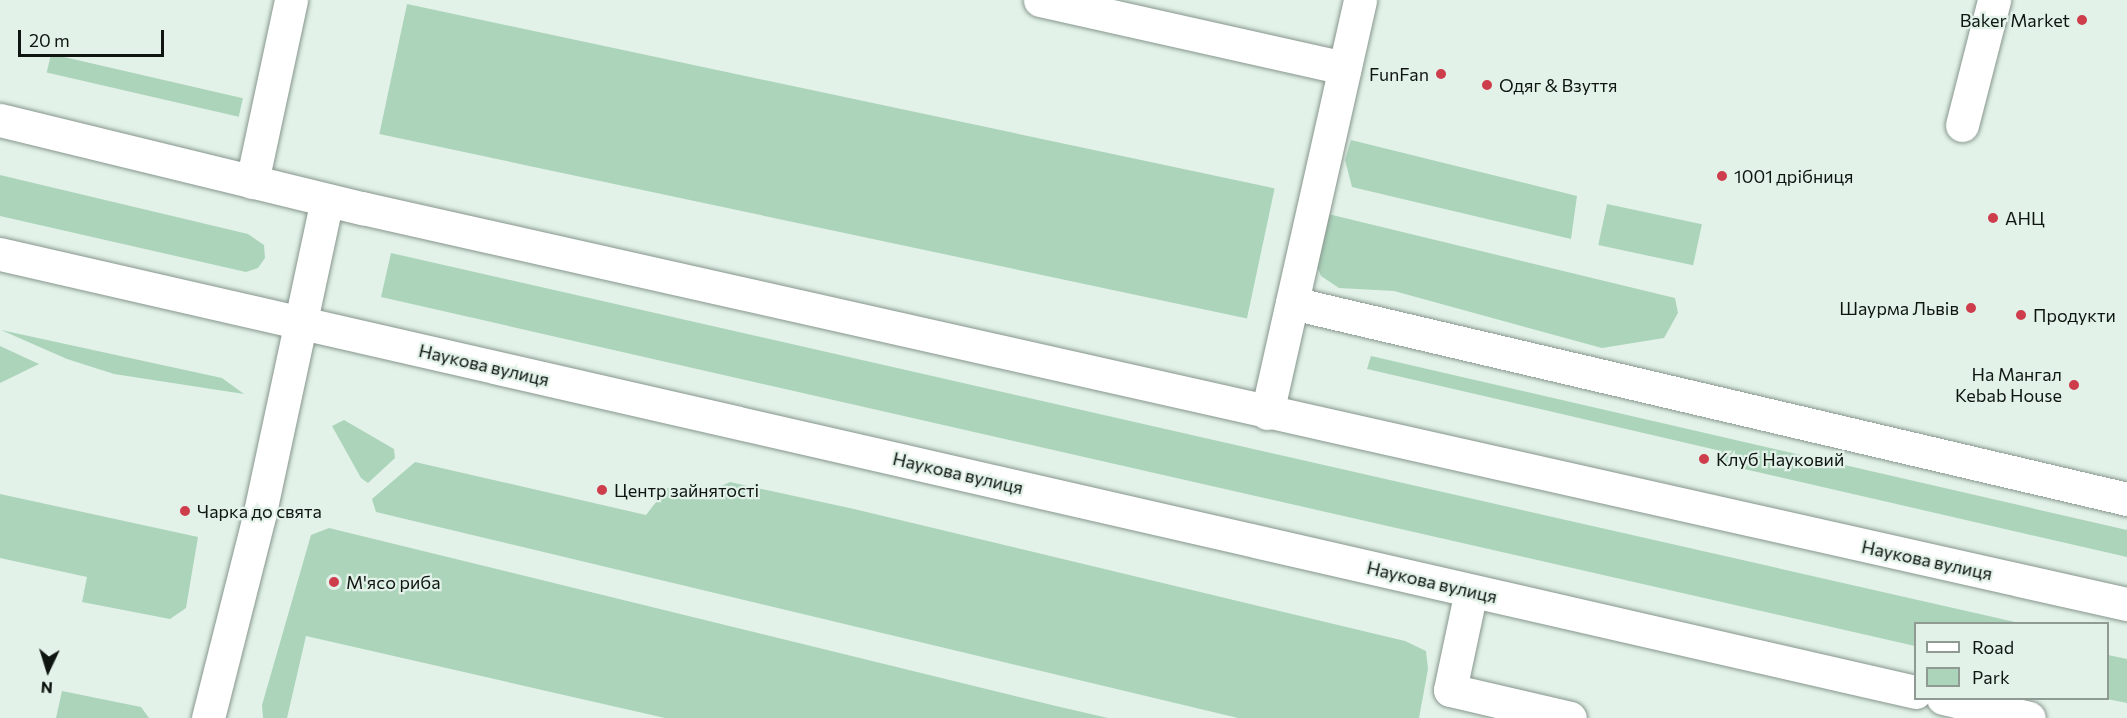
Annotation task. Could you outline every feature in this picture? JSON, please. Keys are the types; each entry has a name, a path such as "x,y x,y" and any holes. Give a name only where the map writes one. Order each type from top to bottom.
{"main road":[{"path":"252,182 291,0"},
{"path":"1040,0 1345,68"},
{"path":"1267,413 1360,0"},
{"path":"1962,125 1994,0"},
{"name":"Наукова вулиця","path":"0,120 327,200 1267,413 2127,604"},
{"path":"208,718 260,512 303,323 327,200"},
{"name":"Наукова вулиця","path":"0,254 1914,692"},
{"path":"1292,303 2127,499"},
{"path":"1471,591 1449,690 1570,718"},
{"path":"1948,700 2029,718"}],"green space":[{"path":"407,4 1275,188 1247,319 379,134"},
{"path":"51,54 243,98 239,117 47,73"},
{"path":"1351,140 1577,196 1571,239 1352,187 1345,160"},
{"path":"0,175 248,234 264,245 265,258 258,268 246,272 0,216"},
{"path":"1607,204 1702,224 1693,265 1598,245"},
{"path":"1324,213 1675,298 1678,313 1664,338 1602,348 1394,291 1339,288 1321,276 1313,256"},
{"path":"391,253 2016,622 1914,622 1914,646 381,297"},
{"path":"1,330 222,378 244,394 114,374 67,359"},
{"path":"0,346 39,364 0,383"},
{"path":"1371,356 2127,530 2127,557 1718,463 1721,451 1367,369"},
{"path":"344,420 394,449 395,458 368,483 361,478 332,426"},
{"path":"415,462 646,515 667,488 706,493 730,482 854,509 1405,641 1426,651 1428,669 1419,718 1238,718 376,512 372,499"},
{"path":"0,494 198,537 186,608 170,619 82,602 87,577 0,558"},
{"path":"329,528 1108,718 665,718 306,636 287,718 263,718 262,705 311,535"},
{"path":"2109,655 2127,659 2127,703 2109,699"},
{"path":"62,691 141,707 149,718 56,718"}],"place":[{"name":"Baker Market","path":"2082,20"},
{"name":"FunFan","path":"1441,74"},
{"name":"Одяг & Взуття","path":"1487,85"},
{"name":"1001 дрібниця","path":"1722,176"},
{"name":"АНЦ","path":"1993,218"},
{"name":"Шаурма Львів","path":"1971,308"},
{"name":"Продукти","path":"2021,315"},
{"name":"На Мангал Kebab House","path":"2074,385"},
{"name":"Клуб Науковий","path":"1704,459"},
{"name":"Центр зайнятості","path":"602,490"},
{"name":"Чарка до свята","path":"185,511"},
{"name":"М'ясо риба","path":"334,582"}]}
